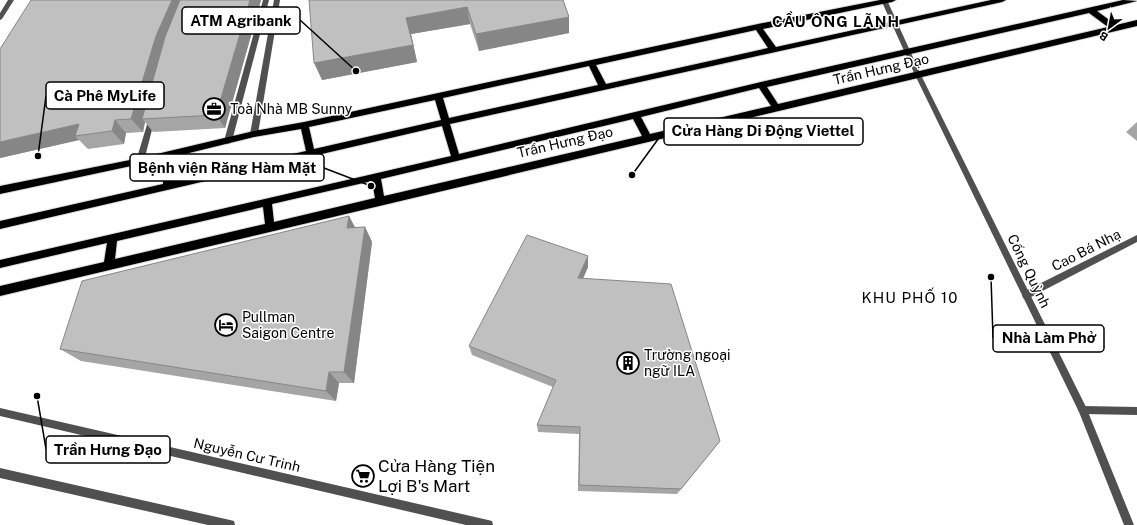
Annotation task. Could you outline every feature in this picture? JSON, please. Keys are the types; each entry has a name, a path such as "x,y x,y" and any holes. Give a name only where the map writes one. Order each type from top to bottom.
{"main road":[{"path":"0,224 603,86 1002,0"},
{"name":"Trần Hưng Đạo","path":"0,264 636,116 761,85 1134,0"},
{"path":"0,190 169,155 254,134 304,126 758,27 887,1"},
{"path":"1091,10 1114,28"},
{"name":"Trần Hưng Đạo","path":"0,292 270,226 1137,23"},
{"path":"758,27 773,49"},
{"path":"591,63 603,86"},
{"path":"761,85 776,107"},
{"path":"438,96 456,158"},
{"path":"636,116 647,137"},
{"path":"304,126 311,153"},
{"path":"168,186 169,155"},
{"path":"376,177 380,200"},
{"path":"267,202 270,226"},
{"path":"109,265 113,238"}],"street":[{"path":"0,18 11,0"},
{"path":"228,141 266,0"},
{"path":"254,134 277,0"},
{"name":"Cống Quỳnh","path":"887,1 895,24 918,75 1083,410 1129,525"},
{"path":"140,161 154,110"},
{"name":"Cao Bá Nhạ","path":"1026,295 1137,238"},
{"path":"1083,410 1137,411"},
{"name":"Nguyễn Cư Trinh","path":"0,412 488,525"},
{"path":"0,473 230,525"}],"building":[{"path":"31,0 172,0 156,36 131,119 115,120 112,131 75,136 79,124 0,142 0,49"},
{"path":"180,0 250,0 216,115 142,119 165,37"},
{"path":"309,0 563,0 569,17 476,34 467,7 406,18 413,45 314,63"},
{"name":"Pullman Saigon Centre","path":"349,216 347,228 365,227 344,372 329,372 326,391 60,349 82,281"},
{"name":"Trường ngoại ngữ ILA","path":"527,235 588,256 578,278 671,284 720,441 681,489 579,485 580,427 537,425 556,380 469,346"}],"place":[{"name":"ATM Agribank","path":"356,71"},
{"name":"Toà Nhà MB Sunny","path":"214,109"},
{"name":"Cà Phê MyLife","path":"38,156"},
{"name":"Cửa Hàng Di Động Viettel","path":"632,175"},
{"name":"Bệnh viện Răng Hàm Mặt","path":"371,186"},
{"name":"Nhà Làm Phở","path":"991,277"},
{"name":"Pullman Saigon Centre","path":"226,325"},
{"name":"Trường ngoại ngữ ILA","path":"628,363"},
{"name":"Trần Hưng Đạo","path":"37,396"},
{"name":"Cửa Hàng Tiện Lợi B's Mart","path":"363,476"}],"district":[{"name":"CẦU ÔNG LÃNH","path":"836,22"},
{"name":"KHU PHỐ 10","path":"910,298"}]}
